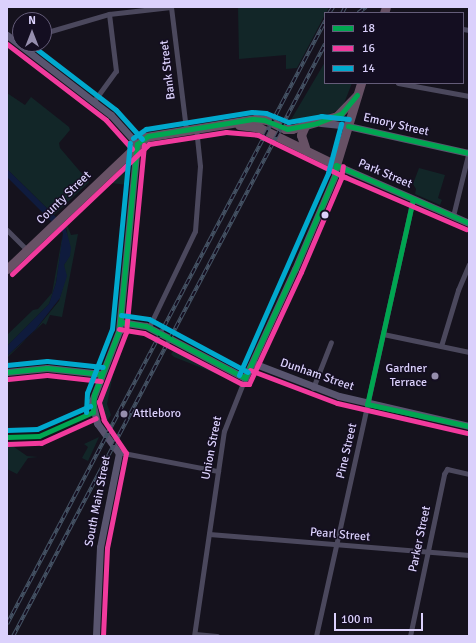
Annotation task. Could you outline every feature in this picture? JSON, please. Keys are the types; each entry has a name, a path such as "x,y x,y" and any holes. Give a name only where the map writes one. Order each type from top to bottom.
{"highway":[{"path":"336,166 361,84"},
{"name":"Park Street","path":"137,144 148,136 196,128 226,125 258,118 285,129 305,126 341,114 357,95"},
{"name":"Park Street","path":"226,125 258,127 336,166"},
{"path":"305,126 301,138 306,150"},
{"name":"County Street","path":"7,269 137,144"}],"main road":[{"path":"34,52 121,125 137,144"},
{"name":"Emory Street","path":"317,123 348,126 469,152"},
{"name":"South Main Street","path":"96,636 100,546 118,452 100,428 93,412 93,397 117,336 120,322 137,144"},
{"name":"Park Street","path":"336,166 469,223"},
{"name":"Union Street","path":"245,378 253,363 329,189 336,166"},
{"path":"120,322 149,328 245,378"},
{"name":"Dunham Street","path":"253,363 314,388 367,404 469,426"},
{"path":"7,372 47,368 102,374"}],"street":[{"path":"52,30 109,14 171,7"},
{"name":"Bank Street","path":"171,7 186,130"},
{"path":"94,101 116,71 109,14"},
{"path":"403,84 469,96"},
{"path":"149,328 195,231 200,166 196,128"},
{"path":"453,216 469,152"},
{"name":"Pine Street","path":"316,636 413,199"},
{"path":"7,230 27,250"},
{"path":"441,346 458,290 469,264"},
{"path":"383,334 469,352"},
{"path":"314,388 331,342"},
{"name":"Union Street","path":"194,635 225,425 245,378"},
{"path":"118,452 218,471"},
{"name":"Parker Street","path":"410,636 444,474 447,469 469,474"},
{"name":"Pearl Street","path":"209,534 469,555"},
{"path":"194,635 217,636"}],"green space":[{"path":"238,7 329,7 326,12 324,12 324,17 297,68 286,69 286,55 239,59"},
{"path":"324,64 324,84 352,84 343,106 333,113 289,123"},
{"path":"7,93 25,105 31,97 69,127 70,130 59,143 60,148 89,182 54,215 7,169"},
{"path":"419,168 445,175 438,198 442,200 440,205 415,194 416,189 413,184"},
{"path":"122,170 128,173 127,185 111,183 106,188 105,186"},
{"path":"66,222 71,235 78,234 62,317 50,315 46,325 43,323 33,332 59,301 65,280 64,265 68,258 67,230 63,225"},
{"path":"62,238 56,283 49,304 7,346 7,335 33,310 38,309 52,293"},
{"path":"29,337 8,357 10,367 7,367 7,356"},
{"path":"173,351 180,351 210,367 211,370 215,369 235,381 174,357 171,354"},
{"path":"116,360 107,404 111,415 106,423 102,413 102,398"},
{"path":"99,437 88,461 82,458 88,447 84,444"},
{"path":"7,442 27,456 38,457 28,458 17,474 7,469"}],"water":[{"path":"7,169 65,226 71,248 70,256 64,265 67,276 60,298 35,330 7,356 7,346 49,304 56,283 63,233 7,177"}],"railway":[{"path":"330,12 333,7"},
{"path":"342,12 345,7"},
{"path":"359,12 366,7"},
{"path":"7,624 324,23"},
{"path":"13,636 324,46"}],"transit line":[{"name":"16","path":"7,44 106,120 132,149"},
{"name":"14","path":"40,52 116,110 142,139"},
{"name":"18","path":"137,144 148,136 253,119 264,120 287,129 317,123 341,114 357,95"},
{"name":"14","path":"133,138 146,129 252,112 266,113 288,122 321,116 349,119"},
{"name":"14","path":"239,375 328,173 341,124"},
{"name":"18","path":"348,126 469,153"},
{"name":"16","path":"12,274 149,144 226,132 258,135 345,177 466,229"},
{"name":"14","path":"86,412 87,393 112,329 130,143"},
{"name":"18","path":"93,412 94,395 119,331 137,144"},
{"name":"16","path":"103,636 107,548 126,453 104,420 99,402 126,332 144,145"},
{"name":"18","path":"336,165 469,223"},
{"name":"18","path":"245,378 295,269 335,175 336,165"},
{"name":"16","path":"119,329 144,333 242,384 249,384 301,272 341,178 343,166"},
{"name":"18","path":"413,199 367,404 469,426"},
{"name":"14","path":"121,315 149,319 248,372"},
{"name":"18","path":"120,322 146,326 245,378"},
{"name":"14","path":"7,365 47,361 103,367"},
{"name":"18","path":"7,372 47,368 102,374"},
{"name":"16","path":"250,370 337,403 467,433"},
{"name":"16","path":"8,379 47,375 101,381"},
{"name":"14","path":"7,430 37,429 90,406"},
{"name":"18","path":"7,437 39,436 93,412"},
{"name":"16","path":"7,444 41,443 96,418"}],"place":[{"name":"Gardner Terrace","path":"435,376"},
{"name":"Attleboro","path":"124,414"}]}
